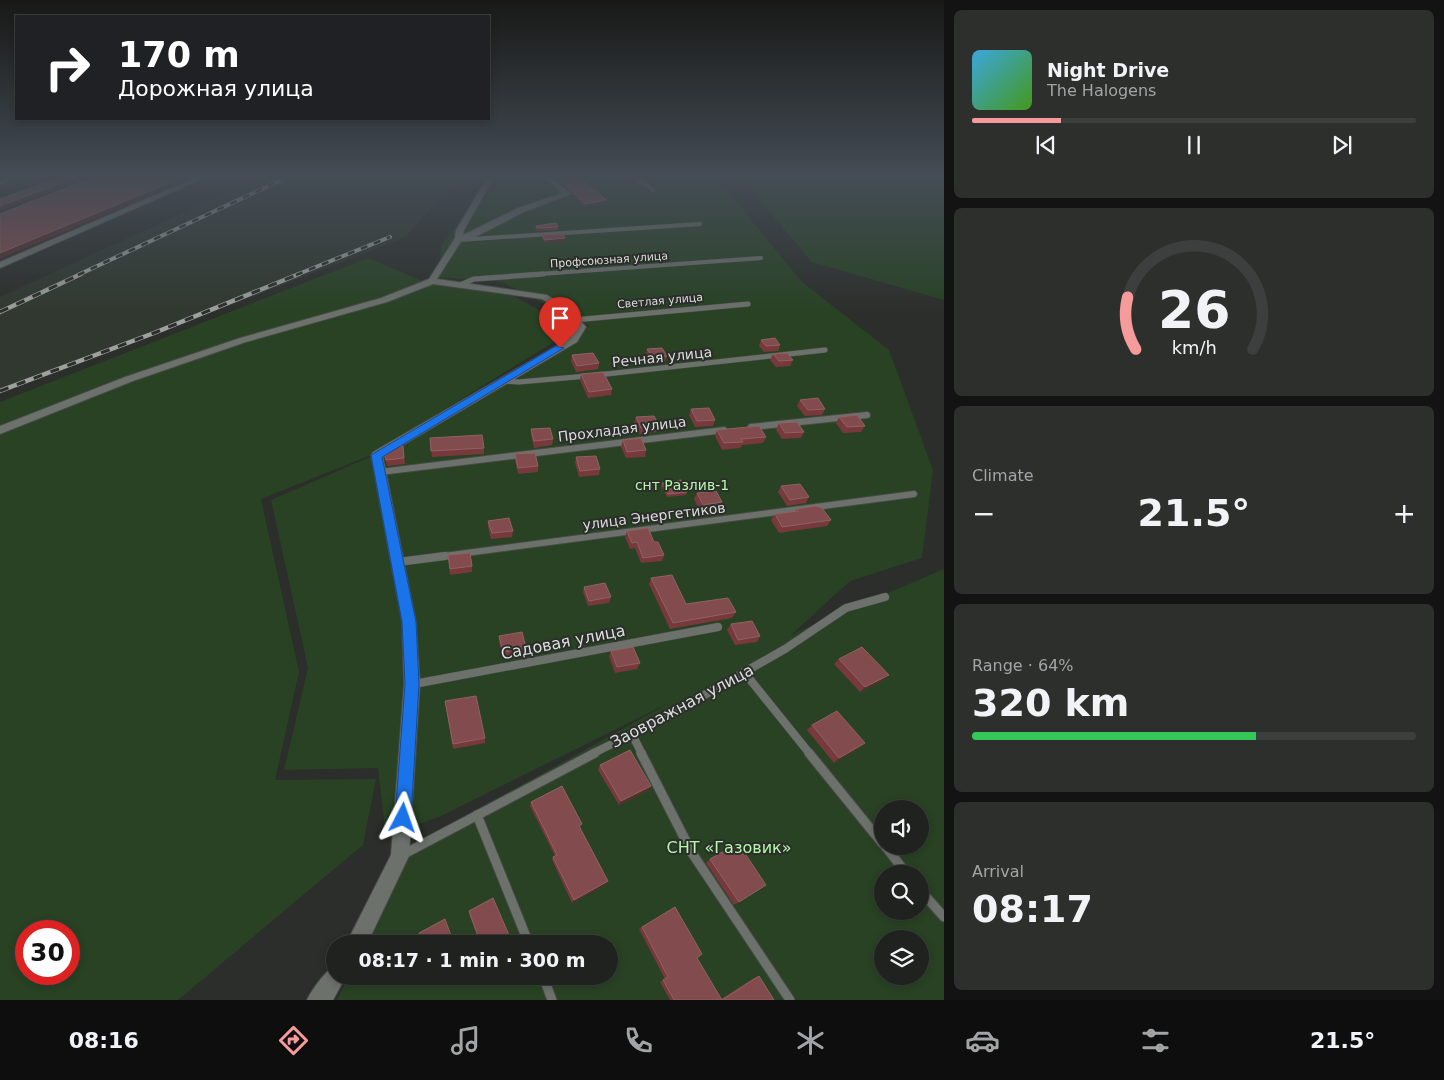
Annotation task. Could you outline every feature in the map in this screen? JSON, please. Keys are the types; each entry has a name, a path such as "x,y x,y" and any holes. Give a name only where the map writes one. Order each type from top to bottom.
{"street":[{"path":"0,265 98,222"},
{"path":"432,280 458,239 465,222"},
{"path":"458,239 497,222"},
{"path":"0,430 129,379 243,340 384,300 432,280 544,297 568,312 581,327 574,340 377,455 409,622 412,684 400,856 360,935"},
{"path":"318,1000 330,985"}],"lane":[{"path":"458,239 700,224"},
{"name":"Профсоюзная улица","path":"460,285 474,279 761,258"},
{"name":"Светлая улица","path":"574,320 748,304"},
{"name":"Речная улица","path":"501,381 520,382 566,378 825,350"},
{"path":"743,428 866,414"},
{"name":"Прохладая улица","path":"380,472 734,429"},
{"name":"улица Энергетиков","path":"398,562 914,494"},
{"name":"Заовражная улица","path":"400,856 632,734 744,672 818,629 846,608 885,597"},
{"name":"Садовая улица","path":"412,684 718,627"},
{"path":"744,672 874,833"},
{"path":"632,734 692,853 790,1000"},
{"path":"477,815 526,935"},
{"path":"892,855 900,865"},
{"path":"929,900 944,917"},
{"path":"546,985 552,1000"}],"shaded area":[{"path":"164,222 419,222 404,238 0,394 0,297"}],"green space":[{"name":"снт Разлив-1","path":"459,222 752,222 802,282 889,350 933,470 922,558 850,581 790,636 944,569 944,1000 337,1000 344,985 618,985 618,935 370,935 415,844 671,702 441,816 386,836 378,768 284,770 308,668 271,500 372,456 589,326 502,282 439,277 441,246"},
{"path":"778,222 944,222 944,300 812,262"},
{"path":"368,258 423,281 513,296 575,329 369,456 261,499 299,672 275,780 376,779 363,845 178,1000 0,1000 0,402"}],"building":[{"path":"0,222 76,222 0,253"},
{"path":"556,223 558,227 537,228 536,226"},
{"path":"563,234 565,238 545,240 542,235"},
{"path":"775,338 780,345 766,346 761,340"},
{"path":"662,348 667,356 653,358 647,349"},
{"path":"593,353 599,363 577,366 572,355"},
{"path":"787,353 793,360 779,361 773,354"},
{"path":"603,372 612,389 589,392 581,374"},
{"path":"818,398 825,409 808,410 800,400"},
{"path":"709,408 715,420 697,421 691,409"},
{"path":"857,415 865,426 847,427 839,417"},
{"path":"654,416 659,426 641,428 636,417"},
{"path":"797,422 804,432 785,433 779,423"},
{"path":"759,426 766,437 741,439 743,442 724,443 717,430"},
{"path":"550,428 553,439 534,441 531,429"},
{"path":"482,435 484,448 431,451 430,438"},
{"path":"641,438 646,450 627,452 623,440"},
{"path":"403,446 404,458 386,460 384,452 393,447"},
{"path":"535,453 538,466 518,468 515,454"},
{"path":"596,456 600,469 580,471 576,457"},
{"path":"681,480 687,492 668,494 662,483"},
{"path":"800,484 809,497 790,500 781,486"},
{"path":"716,491 722,502 703,505 697,493"},
{"path":"816,506 822,508 831,520 782,527 775,514 798,511 796,509"},
{"path":"509,518 513,531 492,533 488,521"},
{"path":"648,528 654,542 658,542 664,555 643,558 637,542 632,543 627,531"},
{"path":"470,553 472,566 450,569 448,555"},
{"path":"672,575 686,604 728,598 736,612 673,623 651,578"},
{"path":"605,583 611,597 589,601 584,587"},
{"path":"752,621 760,636 738,640 731,624"},
{"path":"522,632 526,648 503,652 499,636"},
{"path":"633,647 640,663 617,667 611,651"},
{"path":"862,647 889,675 865,687 839,659"},
{"path":"476,696 485,738 453,744 445,701"},
{"path":"837,711 865,743 839,758 812,725"},
{"path":"630,750 651,786 621,801 600,765"},
{"path":"562,786 582,824 579,826 608,881 574,900 553,857 557,855 531,802"},
{"path":"738,843 766,885 739,902 710,859"},
{"path":"493,898 509,935 478,935 469,911"},
{"path":"675,907 702,954 697,958 722,1000 674,1000 663,980 668,977 642,927"},
{"path":"445,919 451,935 420,935 419,933"},
{"path":"759,976 774,1000 722,1000"}],"railway":[{"path":"78,275 192,222"},
{"path":"296,275 390,237"},
{"path":"0,312 81,274"},
{"path":"0,391 154,333 299,274"}],"route":[{"path":"403,818 412,684 409,622 377,455 560,348"}],"park label":[{"name":"СНТ «Газовик»","path":"729,847"}]}
